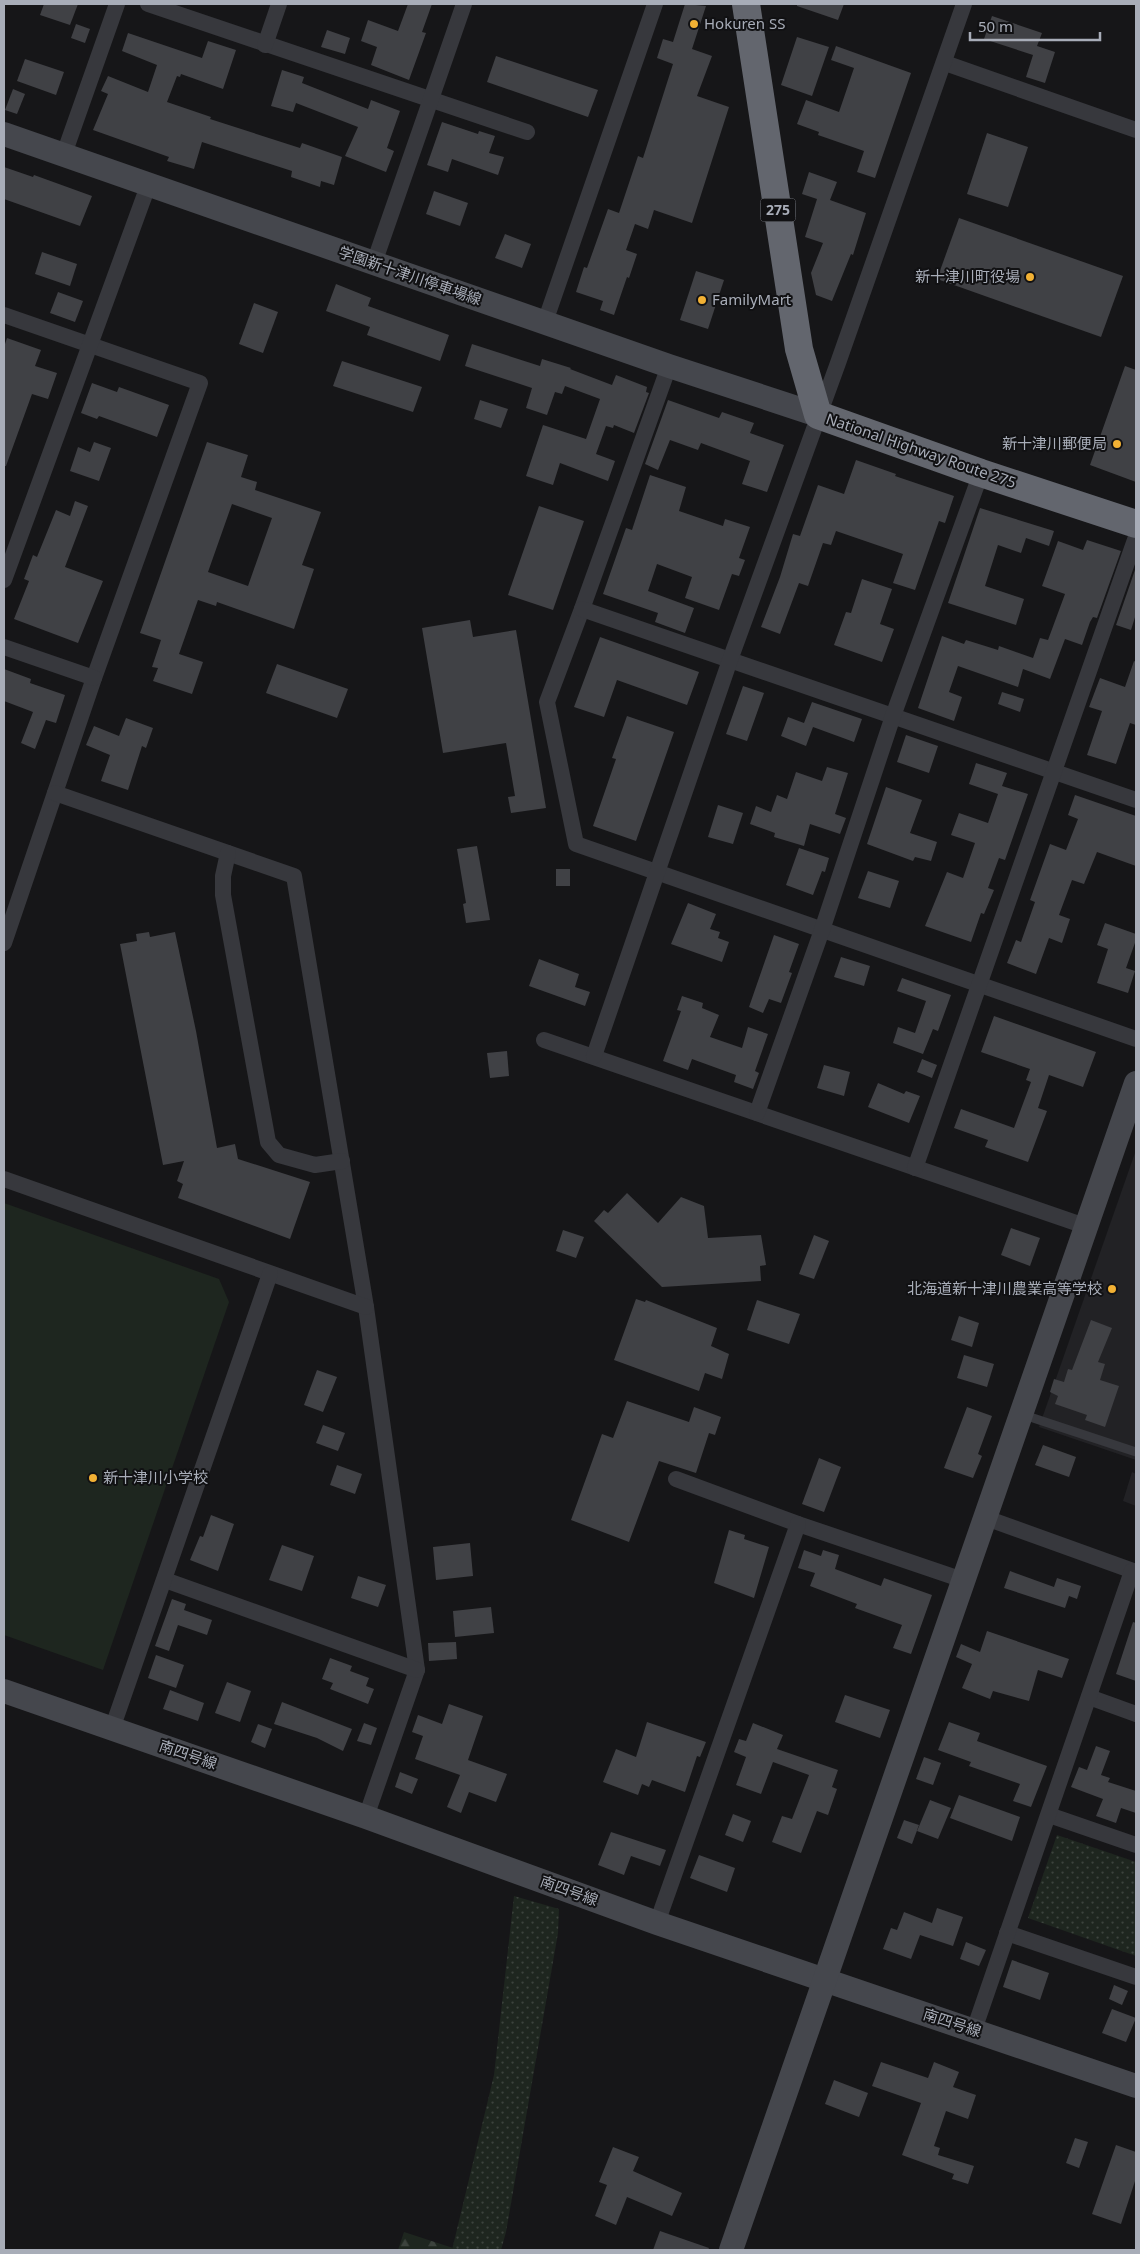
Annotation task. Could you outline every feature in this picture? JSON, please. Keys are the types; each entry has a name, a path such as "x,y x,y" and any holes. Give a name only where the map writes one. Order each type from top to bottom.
{"highway":[{"name":"National Highway Route 275","path":"746,4 799,348 818,414 981,473 1136,524"}],"street":[{"path":"64,154 117,4"},
{"path":"148,4 527,132"},
{"path":"265,45 279,4"},
{"path":"374,263 464,4"},
{"path":"545,322 655,4"},
{"path":"594,1056 730,660 945,63 964,4"},
{"path":"945,63 1136,130"},
{"name":"学園新十津川停車場線","path":"4,134 64,154 148,186 669,366 818,414"},
{"path":"4,580 148,186"},
{"path":"4,315 200,383 94,678 4,943"},
{"path":"669,366 547,702 576,844 1136,1040"},
{"path":"757,1114 822,930 894,716 981,473"},
{"path":"915,1168 1136,537"},
{"path":"582,610 1136,800"},
{"path":"4,647 94,678"},
{"path":"55,793 294,876 366,1307 417,1670 366,1817"},
{"path":"228,853 223,876 223,895 268,1142 279,1155 315,1165 342,1161"},
{"path":"544,1040 1085,1226"},
{"path":"732,2250 827,1981 1085,1226 1131,1114 1136,1083"},
{"path":"4,1179 366,1307"},
{"path":"112,1729 270,1274"},
{"path":"676,1479 798,1524 963,1580"},
{"path":"974,2030 1134,1572 986,1518"},
{"path":"657,1923 798,1524"},
{"path":"165,1580 417,1670"},
{"name":"南四号線","path":"4,1691 366,1817 657,1923 1136,2086"},
{"path":"1089,1697 1136,1714"},
{"path":"1049,1815 1136,1845"},
{"path":"1007,1933 1136,1977"}],"lane":[{"path":"1021,1414 1136,1452"}],"shaded area":[{"name":"北海道新十津川農業高等学校","path":"1136,1150 1136,1460 1039,1427"},
{"path":"1132,1472 1136,1474 1136,1506 1123,1501"}],"green space":[{"name":"新十津川小学校","path":"4,1203 219,1279 229,1302 103,1670 4,1635"},
{"path":"1057,1835 1136,1862 1136,1956 1028,1918"},
{"path":"514,1896 559,1909 558,1933 506,2232 501,2250 452,2250 494,2075"},
{"path":"404,2232 453,2248 452,2250 398,2250"}],"building":[{"path":"44,4 78,4 70,25 40,15"},
{"path":"408,4 432,4 422,32 426,33 409,80 371,65 377,47 361,41 368,20 398,31"},
{"path":"685,4 706,6 692,49 712,56 697,96 729,107 692,223 654,210 648,229 635,224 626,250 637,254 614,315 600,310 603,301 576,292 584,267 587,268 608,209 619,213 638,156 643,158 673,64 657,58 663,39 673,42"},
{"path":"797,4 844,4 838,20 797,6"},
{"path":"992,16 1042,33 1037,46 1055,52 1045,83 1026,77 1033,55 984,39"},
{"path":"76,24 90,29 85,43 71,38"},
{"path":"327,30 350,38 345,54 321,47"},
{"path":"128,33 202,58 208,41 236,50 223,89 181,74 180,77 177,76 167,102 211,117 210,119 300,148 302,143 342,157 334,185 321,181 320,187 291,177 292,171 202,142 194,169 167,161 169,157 93,130 108,94 101,91 108,76 148,92 157,65 122,51"},
{"path":"797,37 829,47 812,96 781,85"},
{"path":"836,46 911,73 875,178 857,172 864,151 818,135 819,132 797,124 806,100 839,112 854,68 831,60"},
{"path":"496,56 598,90 588,117 487,82"},
{"path":"25,59 64,72 56,95 17,81"},
{"path":"282,70 304,77 302,83 368,109 371,100 400,111 387,148 394,151 386,172 345,156 358,127 296,103 293,112 271,106"},
{"path":"13,89 25,94 17,114 5,110"},
{"path":"442,122 478,134 479,131 495,136 489,153 504,157 498,175 452,159 448,172 427,165"},
{"path":"987,133 1028,147 1008,207 967,194"},
{"path":"4,167 33,177 34,175 92,196 80,226 4,199"},
{"path":"809,172 837,182 830,200 866,213 853,255 851,254 832,301 816,295 811,273 823,243 805,237 817,199 802,194"},
{"path":"434,191 468,203 460,226 426,214"},
{"name":"新十津川町役場","path":"959,218 1123,276 1101,337 937,279"},
{"path":"505,234 531,244 522,268 495,258"},
{"path":"42,252 77,264 70,286 35,274"},
{"name":"FamilyMart","path":"696,271 724,280 708,329 680,320"},
{"path":"336,284 371,298 368,306 449,335 440,361 367,335 370,327 326,311"},
{"path":"58,292 83,301 75,322 50,313"},
{"path":"254,303 278,312 263,353 239,344"},
{"path":"7,338 41,350 35,366 57,373 48,399 32,394 6,466 4,466 4,347"},
{"path":"472,344 540,366 542,359 571,368 612,385 616,375 647,387 646,392 649,393 634,433 614,425 613,428 606,426 596,454 615,461 608,481 560,463 553,485 526,476 543,425 586,439 600,399 565,386 562,394 555,392 547,415 526,408 532,388 465,366"},
{"path":"342,361 422,387 413,412 333,386"},
{"name":"新十津川郵便局","path":"1125,366 1136,370 1136,482 1090,465"},
{"path":"92,383 117,392 119,387 169,405 157,437 99,416 97,419 81,413"},
{"path":"480,400 508,409 501,428 474,419"},
{"path":"668,400 719,418 722,412 754,423 750,433 784,445 767,492 742,484 750,461 701,443 698,450 670,440 658,470 645,464"},
{"path":"94,442 111,448 99,481 70,471 78,447 90,452"},
{"path":"207,442 248,455 241,477 257,482 255,490 321,512 302,565 314,569 294,629 217,602 216,606 198,600 179,654 203,662 192,694 153,681 158,668 152,667 161,640 140,633","holes":["232,504 272,518 248,586 208,572"]},
{"path":"856,460 896,474 895,476 954,496 945,523 939,521 915,590 893,583 903,554 836,531 831,545 823,543 808,586 799,583 780,634 761,627 780,577 793,534 800,536 818,485 844,494"},
{"path":"650,475 686,487 679,511 723,526 725,519 750,527 739,558 745,560 739,576 732,574 719,610 685,598 692,577 657,564 648,591 694,608 685,633 655,622 658,613 603,594 626,528 632,530"},
{"path":"75,501 88,506 65,567 103,581 78,643 14,619 29,581 24,579 33,555 37,557 56,510 70,516"},
{"path":"539,506 584,521 553,610 508,595"},
{"path":"980,508 1054,531 1049,546 1026,538 1021,553 998,545 985,586 1024,599 1016,625 948,603"},
{"path":"1087,540 1121,551 1097,618 1093,617 1090,622 1082,645 1065,639 1050,679 1023,669 1018,687 958,666 949,692 962,697 954,721 918,708 942,636 964,644 966,640 998,650 999,646 1033,658 1040,638 1048,640 1065,594 1042,586 1058,541 1083,550"},
{"path":"1136,567 1136,614 1131,630 1116,625"},
{"path":"862,579 892,589 880,624 894,629 882,662 834,645 846,612 851,613"},
{"path":"470,620 473,637 516,630 546,808 511,813 508,797 515,796 506,743 443,753 422,628"},
{"path":"600,637 699,672 687,705 617,680 604,717 574,707"},
{"path":"1134,661 1136,662 1136,725 1130,723 1116,764 1087,755 1102,711 1089,707 1100,678 1125,687"},
{"path":"277,664 348,689 337,718 266,693"},
{"path":"4,669 31,679 30,683 65,695 56,723 46,720 35,749 21,743 33,712 4,701"},
{"path":"743,686 764,693 747,741 726,734"},
{"path":"1002,692 1024,699 1020,712 998,704"},
{"path":"812,702 862,719 854,742 813,727 806,746 781,736 788,717 804,723"},
{"path":"627,716 674,732 636,841 593,826 616,759 612,758"},
{"path":"126,718 153,728 146,748 142,746 128,790 101,781 110,755 86,745 94,726 119,736"},
{"path":"906,735 938,746 929,773 897,762"},
{"path":"976,763 1007,773 1002,786 1028,794 1005,860 999,858 988,888 994,890 984,914 981,913 971,942 925,926 947,872 963,878 975,843 951,835 959,813 988,823 998,794 969,784"},
{"path":"827,767 848,773 835,814 846,818 840,834 810,824 804,846 774,837 775,833 750,824 756,806 771,812 777,795 787,799 796,772 822,781"},
{"path":"886,787 922,800 910,833 937,842 931,861 915,857 913,861 867,844"},
{"path":"1075,795 1136,816 1136,866 1097,852 1084,884 1072,880 1059,915 1070,919 1062,943 1049,938 1036,974 1007,963 1016,940 1021,942 1035,902 1030,900 1050,844 1066,850 1078,819 1068,815"},
{"path":"718,805 743,813 733,844 708,837"},
{"path":"477,846 490,920 466,923 463,904 466,903 457,849"},
{"path":"799,848 829,858 825,872 822,871 813,895 786,885"},
{"path":"556,869 570,869 570,886 556,886"},
{"path":"868,871 899,881 890,908 858,898"},
{"path":"688,903 716,914 710,929 720,932 718,938 729,942 722,962 671,944"},
{"path":"1105,923 1136,934 1136,940 1126,968 1135,971 1128,993 1097,983 1108,949 1097,945"},
{"path":"149,932 150,937 175,932 196,1031 217,1148 235,1144 238,1159 310,1182 290,1239 178,1198 183,1184 177,1181 184,1161 163,1165 120,944 137,941 136,934"},
{"path":"774,935 799,944 789,972 792,973 781,1003 769,999 763,1013 749,1007"},
{"path":"841,957 870,966 864,986 834,977"},
{"path":"539,959 579,974 575,987 590,992 585,1006 529,986"},
{"path":"902,978 951,995 938,1031 933,1029 923,1054 893,1043 898,1027 915,1033 926,1001 897,991"},
{"path":"682,996 703,1003 702,1008 719,1015 710,1037 742,1048 748,1027 768,1034 755,1071 759,1073 753,1089 734,1082 736,1075 692,1059 688,1070 663,1061 681,1011 677,1010"},
{"path":"994,1016 1096,1052 1083,1087 1049,1075 1038,1108 1047,1111 1028,1162 985,1147 988,1140 954,1128 961,1109 1014,1128 1031,1082 1026,1080 1030,1069 981,1052"},
{"path":"507,1051 509,1076 490,1078 487,1053"},
{"path":"922,1059 937,1065 932,1078 917,1072"},
{"path":"824,1065 850,1072 844,1096 817,1088"},
{"path":"878,1083 904,1094 906,1091 920,1096 909,1123 868,1107"},
{"path":"627,1193 658,1223 681,1197 704,1206 708,1238 761,1235 766,1265 760,1266 761,1281 662,1287 594,1221 604,1210 608,1213"},
{"path":"1011,1228 1040,1238 1030,1266 1001,1255"},
{"path":"563,1230 584,1237 576,1258 556,1251"},
{"path":"814,1235 829,1241 814,1279 799,1274"},
{"path":"636,1299 645,1302 646,1300 717,1328 711,1346 729,1354 722,1379 705,1373 699,1391 614,1360"},
{"path":"757,1300 800,1314 789,1344 747,1330"},
{"path":"959,1316 979,1323 972,1347 951,1340"},
{"path":"1091,1320 1112,1328 1098,1362 1105,1364 1100,1380 1119,1386 1105,1427 1085,1420 1087,1415 1055,1404 1058,1396 1050,1392 1054,1379 1064,1382 1068,1369 1072,1370"},
{"path":"964,1355 994,1364 987,1387 957,1378"},
{"path":"317,1370 337,1377 323,1412 304,1405"},
{"path":"627,1401 689,1422 694,1407 721,1417 715,1435 709,1433 696,1473 659,1461 629,1542 571,1520 602,1434 613,1438"},
{"path":"967,1407 992,1416 978,1454 982,1456 973,1478 944,1468"},
{"path":"323,1425 345,1433 338,1451 316,1443"},
{"path":"1043,1445 1076,1457 1069,1477 1035,1465"},
{"path":"819,1458 841,1467 824,1512 802,1504"},
{"path":"337,1465 362,1474 355,1494 330,1485"},
{"path":"211,1515 234,1524 218,1571 190,1560 200,1536 203,1537"},
{"path":"729,1530 745,1535 744,1539 769,1547 754,1598 714,1583"},
{"path":"470,1543 473,1576 436,1580 433,1547"},
{"path":"282,1545 314,1556 302,1591 269,1580"},
{"path":"804,1550 821,1556 823,1550 839,1555 835,1569 881,1586 884,1578 932,1595 911,1654 893,1648 902,1625 855,1608 857,1604 810,1586 815,1573 798,1568"},
{"path":"1010,1571 1054,1587 1057,1578 1081,1586 1077,1599 1069,1596 1065,1608 1004,1588"},
{"path":"358,1576 386,1585 378,1607 351,1598"},
{"path":"172,1599 186,1604 184,1610 212,1620 207,1635 178,1625 169,1651 155,1646"},
{"path":"491,1607 494,1633 455,1637 453,1611"},
{"path":"1133,1622 1136,1623 1136,1681 1116,1674"},
{"path":"987,1631 1069,1659 1062,1678 1038,1670 1029,1701 993,1691 990,1699 962,1688 972,1664 956,1657 961,1644 980,1652"},
{"path":"456,1642 457,1659 429,1661 428,1643"},
{"path":"156,1655 184,1665 176,1688 148,1678"},
{"path":"330,1658 352,1666 350,1671 369,1678 366,1686 374,1689 368,1704 330,1689 333,1683 322,1679"},
{"path":"227,1682 251,1691 240,1722 215,1713"},
{"path":"170,1690 204,1703 198,1721 163,1709"},
{"path":"845,1695 890,1710 880,1738 835,1722"},
{"path":"282,1702 352,1729 343,1751 317,1738 274,1724"},
{"path":"449,1704 483,1716 468,1760 507,1774 496,1802 469,1792 461,1813 447,1807 460,1775 415,1759 423,1736 412,1732 418,1715 442,1724"},
{"path":"647,1722 706,1742 700,1757 697,1756 685,1792 652,1780 649,1787 642,1784 638,1795 603,1782 616,1749 636,1757"},
{"path":"949,1722 980,1733 977,1741 1047,1766 1031,1807 1013,1801 1020,1784 969,1766 971,1762 938,1750"},
{"path":"364,1723 377,1728 371,1745 357,1741"},
{"path":"753,1723 783,1735 777,1749 838,1770 832,1787 837,1789 828,1815 817,1811 801,1853 772,1842 782,1816 792,1819 809,1775 773,1762 761,1794 736,1785 746,1757 734,1752 739,1739 746,1741"},
{"path":"258,1724 272,1729 265,1748 251,1742"},
{"path":"1096,1746 1110,1751 1101,1775 1110,1778 1108,1782 1136,1791 1136,1813 1121,1808 1116,1823 1096,1816 1103,1799 1071,1787 1079,1767 1087,1770"},
{"path":"924,1757 941,1763 933,1785 916,1779"},
{"path":"400,1772 418,1779 412,1794 395,1787"},
{"path":"959,1795 1020,1817 1012,1841 950,1818"},
{"path":"930,1800 951,1808 938,1839 917,1831"},
{"path":"733,1814 751,1821 743,1842 725,1835"},
{"path":"904,1820 919,1825 912,1844 897,1838"},
{"path":"611,1832 666,1850 660,1866 631,1856 624,1875 598,1865"},
{"path":"699,1855 735,1868 727,1892 690,1878"},
{"path":"937,1908 963,1917 953,1946 920,1935 911,1959 883,1949 891,1928 897,1930 904,1912 932,1923"},
{"path":"966,1942 986,1950 979,1966 960,1959"},
{"path":"1012,1960 1049,1973 1040,2000 1003,1987"},
{"path":"1114,1985 1128,1991 1122,2005 1109,1999"},
{"path":"1112,2009 1136,2018 1126,2042 1102,2033"},
{"path":"881,2062 928,2078 934,2062 959,2072 953,2087 976,2095 968,2119 946,2111 934,2146 940,2148 938,2155 974,2166 968,2184 952,2179 954,2174 902,2155 921,2103 872,2086"},
{"path":"834,2080 868,2093 859,2117 825,2104"},
{"path":"1075,2138 1088,2142 1079,2168 1066,2163"},
{"path":"1116,2145 1136,2152 1136,2178 1121,2224 1092,2214"},
{"path":"613,2147 639,2157 633,2171 682,2193 672,2216 627,2197 616,2225 595,2216 607,2185 599,2182"},
{"path":"660,2231 709,2248 708,2250 653,2250"}],"place":[{"name":"Hokuren SS","path":"694,24"},
{"name":"新十津川町役場","path":"1030,277"},
{"name":"FamilyMart","path":"702,300"},
{"name":"新十津川郵便局","path":"1117,444"},
{"name":"北海道新十津川農業高等学校","path":"1112,1289"},
{"name":"新十津川小学校","path":"93,1478"}]}
